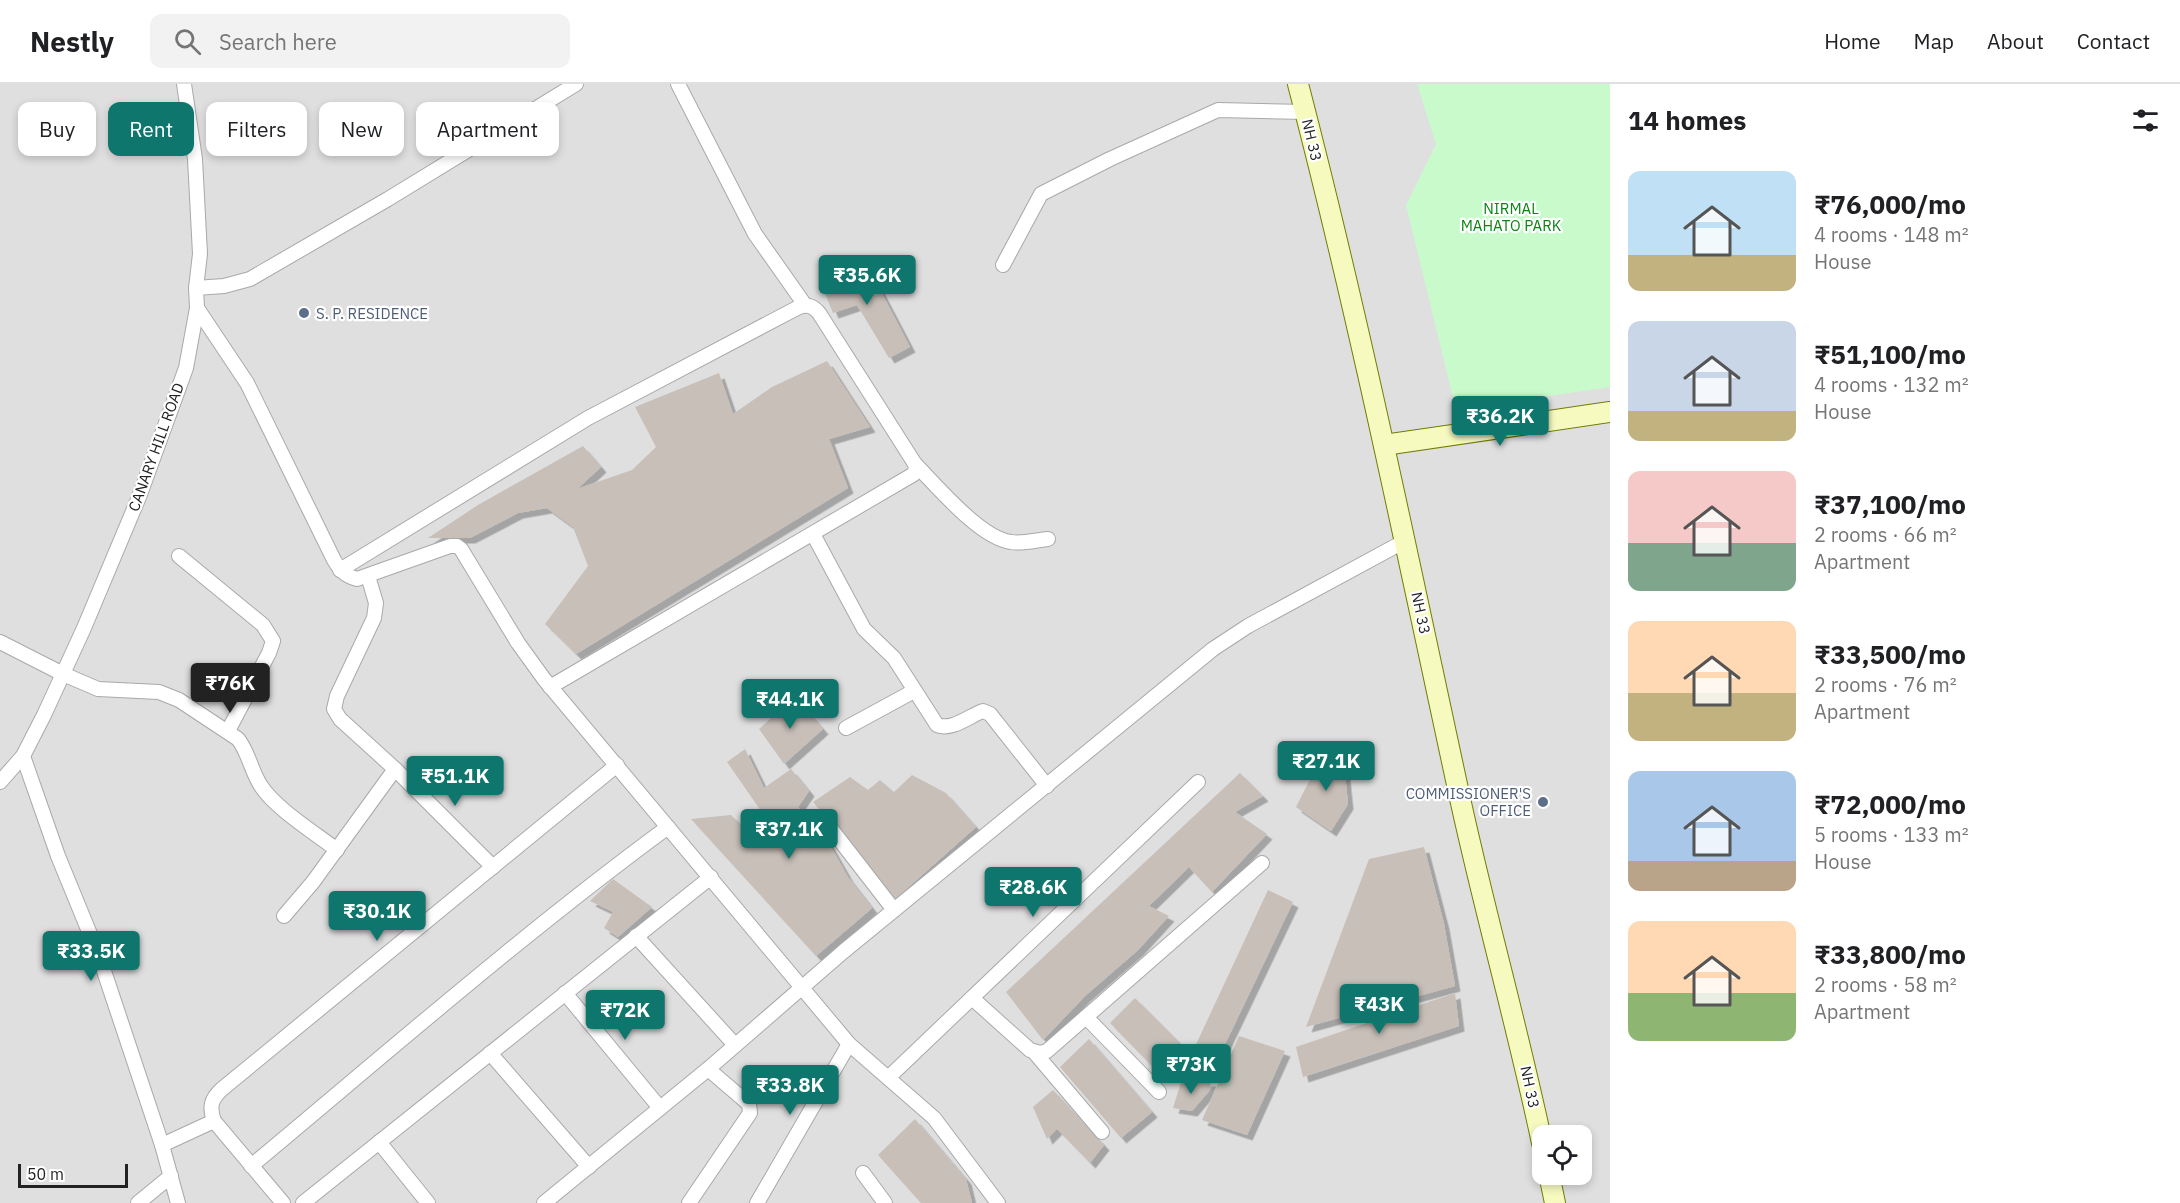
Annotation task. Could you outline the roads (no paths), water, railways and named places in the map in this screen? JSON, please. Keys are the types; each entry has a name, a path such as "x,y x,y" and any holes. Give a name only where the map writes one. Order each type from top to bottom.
{"main road":[{"name":"NH 33","path":"1299,84 1406,542 1462,807 1538,1125"},
{"path":"1384,445 1610,412"},
{"path":"1551,1185 1555,1203"}],"street":[{"name":"CANARY HILL ROAD","path":"0,782 23,756 63,674 143,486 186,368 196,308 200,254 195,159 184,84"},
{"path":"196,288 224,286 250,279 388,199 576,84"},
{"path":"678,84 755,234 805,305 814,308 819,313 915,464 972,520 990,534 1011,542 1048,539"},
{"path":"1003,265 1041,194 1110,159 1218,110 1306,112"},
{"path":"340,570 588,418 805,305"},
{"path":"196,308 247,383 340,570 357,579 450,546 458,546 518,643 550,687 849,1044 934,1118 998,1203"},
{"path":"550,687 911,477 916,471 915,464"},
{"path":"813,534 864,629 894,658 937,725 951,726 983,711 990,714 1047,786"},
{"path":"544,1203 708,1069 801,987 1213,649 1248,626 1406,542"},
{"path":"179,556 263,625 273,641 228,731"},
{"path":"368,576 376,603 374,618 337,696 334,709 340,719 493,867"},
{"path":"0,642 98,689 159,692 179,700 238,739 244,747 261,787 337,850"},
{"path":"846,728 914,691"},
{"path":"23,756 58,856 99,956 162,1145 178,1203"},
{"path":"283,1203 214,1121 211,1103 214,1096 617,765"},
{"path":"284,916 337,850 394,769"},
{"path":"889,1077 1198,782"},
{"path":"825,820 894,910"},
{"path":"251,1166 453,999 525,936 668,827"},
{"path":"1035,1053 1041,1053 1052,1047 1262,863"},
{"path":"303,1203 711,877"},
{"path":"636,936 735,1046"},
{"path":"565,993 660,1108"},
{"path":"972,998 1035,1053 1102,1132"},
{"path":"1086,1017 1159,1092"},
{"path":"757,1203 849,1044"},
{"path":"490,1053 589,1167"},
{"path":"689,1203 750,1113 749,1104 708,1069"},
{"path":"162,1145 214,1121"},
{"path":"379,1142 428,1203"},
{"path":"863,1173 885,1203"},
{"path":"138,1203 171,1176"}],"place":[{"name":"S. P. RESIDENCE","path":"304,313"},
{"name":"COMMISSIONER'S OFFICE","path":"1543,802"}],"park label":[{"name":"NIRMAL MAHATO PARK","path":"1511,216"}]}
